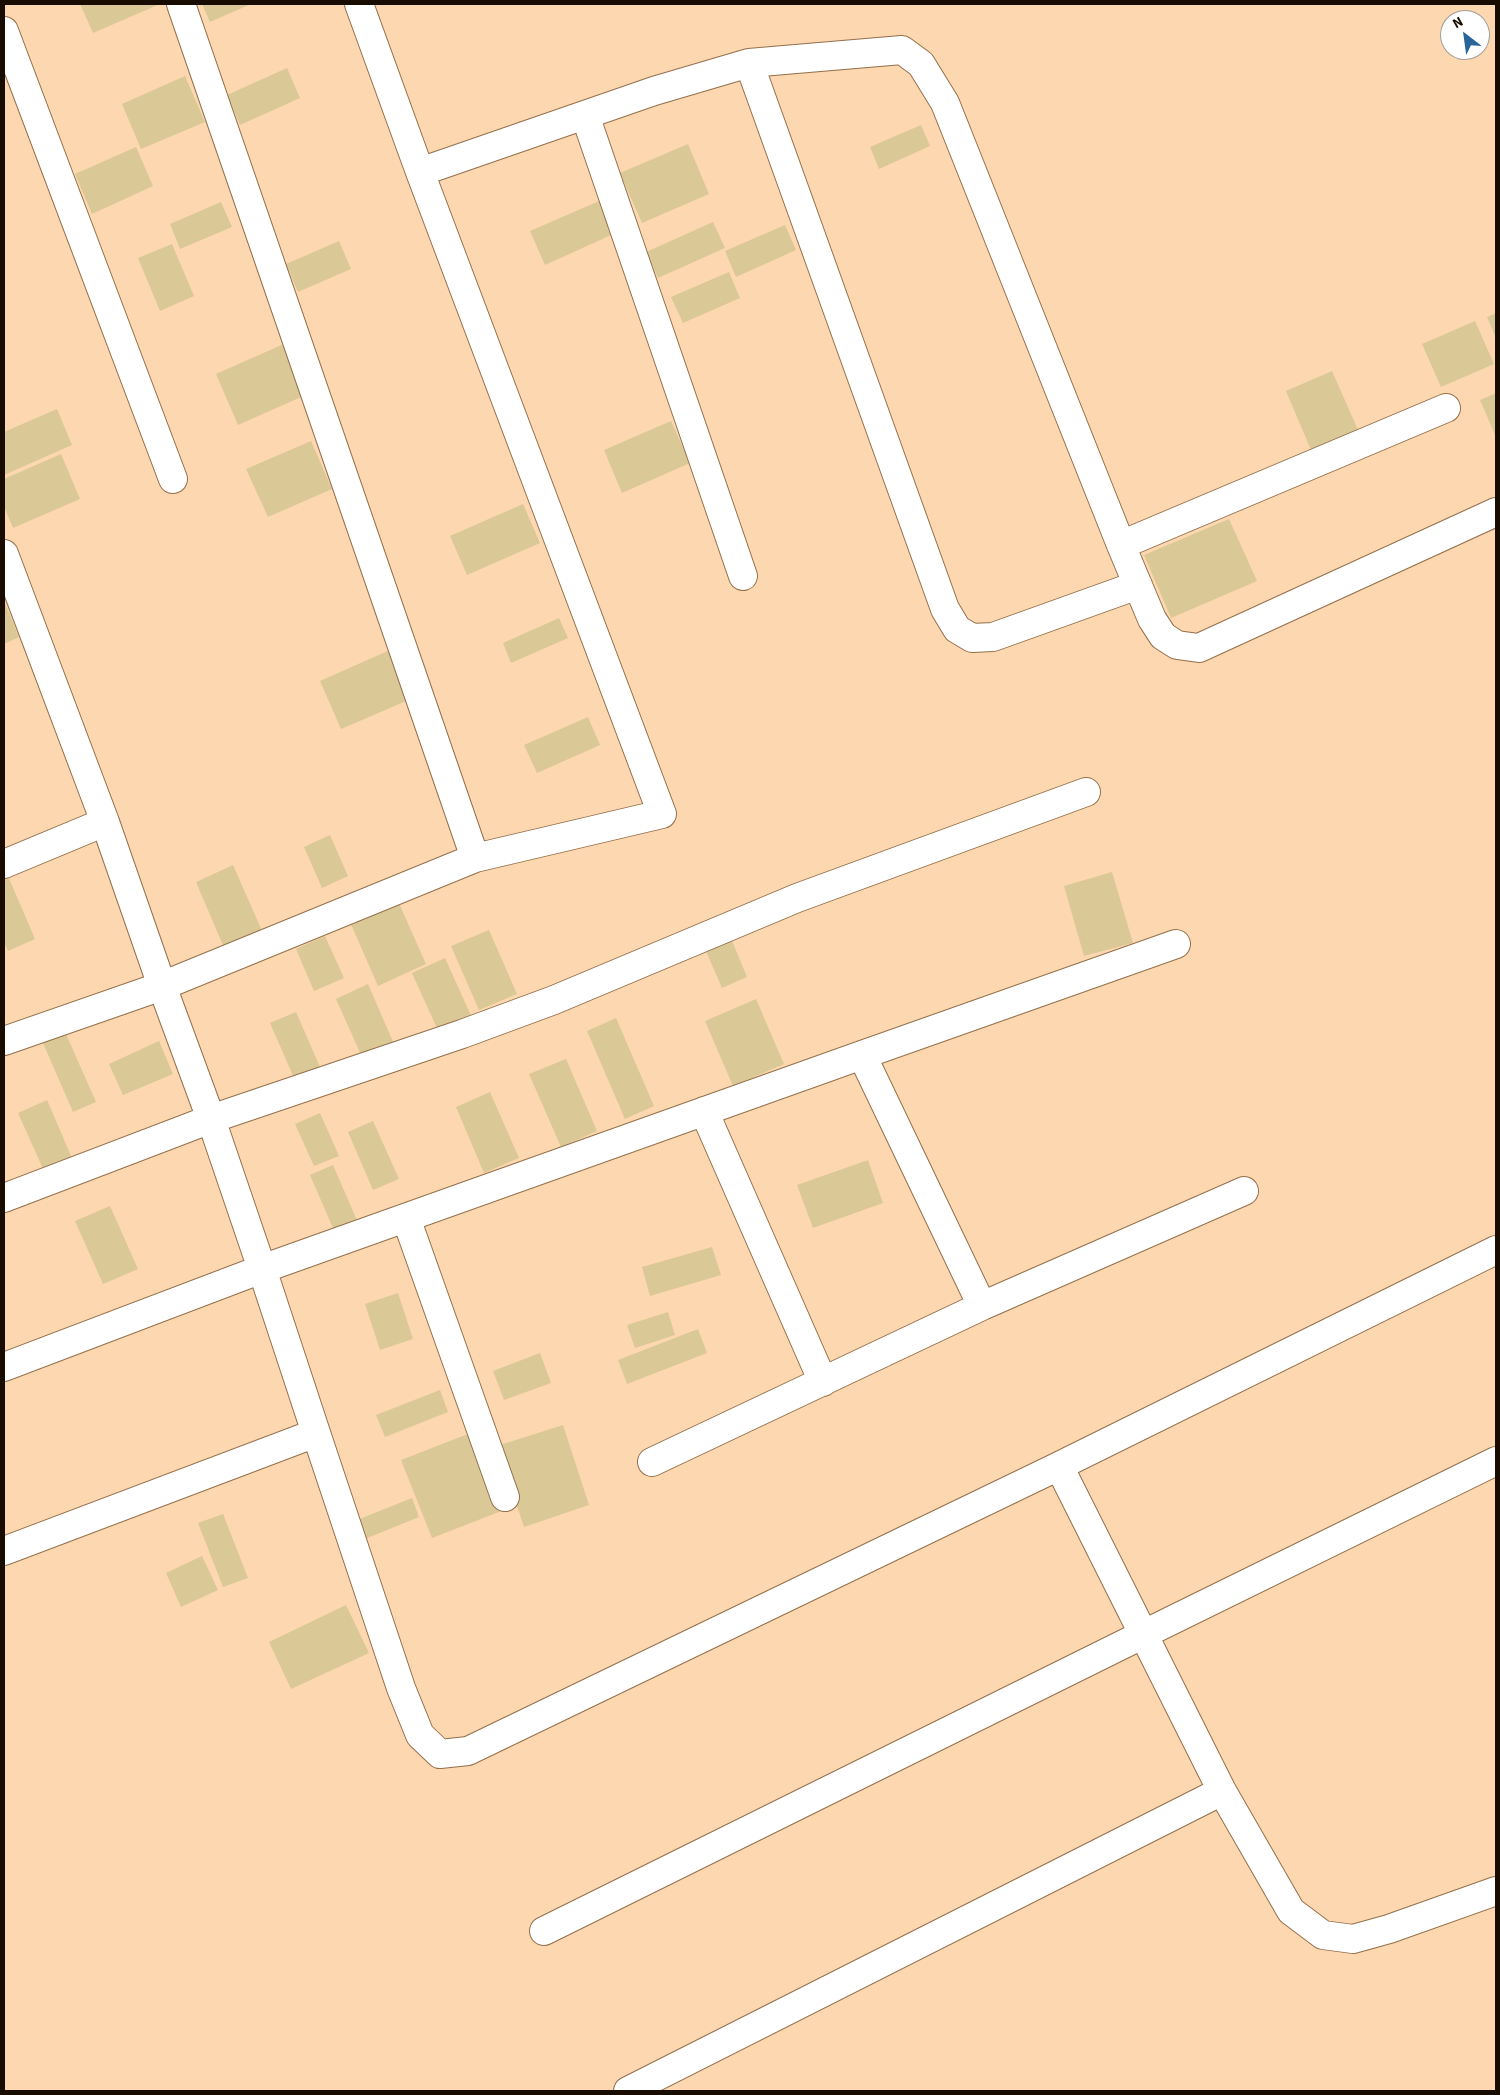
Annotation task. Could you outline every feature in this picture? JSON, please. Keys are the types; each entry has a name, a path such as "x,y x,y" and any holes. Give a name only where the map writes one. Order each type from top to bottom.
{"street":[{"path":"181,4 475,858"},
{"path":"4,1041 162,986 475,858 662,814 420,172 359,4"},
{"path":"4,31 173,480"},
{"path":"420,172 654,91 748,63 902,50 921,64 945,103 1121,545 1152,619 1163,636 1176,645 1199,648 1496,512"},
{"path":"748,63 945,609 956,629 972,638 993,637 1138,585"},
{"path":"585,115 743,576"},
{"path":"1121,545 1446,408"},
{"path":"4,554 105,822 211,1119 401,1688 420,1735 440,1754 468,1751 1059,1466 1496,1250"},
{"path":"4,1198 211,1119 462,1034 554,1000 797,898 1086,792"},
{"path":"4,864 105,822"},
{"path":"4,1367 262,1269 1176,944"},
{"path":"862,1055 982,1306"},
{"path":"704,1111 823,1382"},
{"path":"652,1462 982,1306 1244,1191"},
{"path":"406,1218 504,1497"},
{"path":"4,1552 316,1434"},
{"path":"544,1931 1496,1461"},
{"path":"1059,1466 1222,1791 1291,1911 1323,1935 1353,1939 1389,1929 1496,1891"},
{"path":"628,2091 1222,1791"}],"building":[{"path":"80,4 160,4 93,33"},
{"path":"202,4 251,4 210,22"},
{"path":"287,68 300,98 240,125 227,95"},
{"path":"185,76 205,122 141,149 122,104"},
{"path":"921,125 930,146 879,169 870,147"},
{"path":"688,144 709,194 642,223 620,173"},
{"path":"136,147 153,186 92,214 75,174"},
{"path":"606,198 620,231 545,265 530,231"},
{"path":"221,202 232,227 180,249 170,224"},
{"path":"713,222 725,248 658,278 646,252"},
{"path":"785,225 796,250 736,277 725,251"},
{"path":"339,241 351,269 298,292 286,264"},
{"path":"172,244 194,296 160,311 138,258"},
{"path":"729,272 740,298 683,323 671,297"},
{"path":"1496,313 1496,338 1487,317"},
{"path":"1475,321 1494,364 1441,387 1422,344"},
{"path":"286,343 308,394 238,425 216,374"},
{"path":"1332,371 1358,430 1311,450 1286,391"},
{"path":"1496,393 1496,437 1480,400"},
{"path":"57,409 72,445 4,475 4,432"},
{"path":"671,421 690,463 622,493 604,450"},
{"path":"311,441 332,489 268,517 246,469"},
{"path":"61,454 80,499 13,528 4,506 4,479"},
{"path":"523,504 540,543 467,575 450,536"},
{"path":"1229,519 1257,581 1171,618 1144,555"},
{"path":"4,601 19,637 4,644"},
{"path":"559,618 568,638 511,663 503,643"},
{"path":"390,650 411,699 341,729 320,681"},
{"path":"588,717 600,745 537,773 524,745"},
{"path":"330,835 348,876 322,888 304,847"},
{"path":"233,865 263,933 225,950 196,882"},
{"path":"1112,872 1133,943 1084,956 1064,886"},
{"path":"8,876 35,939 8,951 4,942 4,877"},
{"path":"398,901 426,964 378,986 350,922"},
{"path":"489,930 517,994 479,1010 451,946"},
{"path":"728,931 747,977 722,988 702,942"},
{"path":"325,936 344,978 314,991 296,949"},
{"path":"445,958 473,1020 440,1035 412,973"},
{"path":"368,984 394,1044 362,1057 336,999"},
{"path":"756,999 784,1064 733,1086 705,1021"},
{"path":"296,1012 320,1067 294,1078 270,1023"},
{"path":"616,1018 654,1106 625,1119 587,1031"},
{"path":"66,1034 96,1102 73,1112 43,1043"},
{"path":"159,1041 173,1074 123,1095 109,1064"},
{"path":"566,1059 597,1131 561,1147 529,1074"},
{"path":"490,1092 519,1158 484,1173 456,1107"},
{"path":"47,1100 72,1158 44,1171 18,1113"},
{"path":"320,1113 339,1156 314,1166 295,1124"},
{"path":"373,1121 399,1179 373,1190 348,1132"},
{"path":"868,1160 883,1203 813,1228 797,1185"},
{"path":"333,1165 359,1225 336,1235 310,1175"},
{"path":"110,1206 138,1269 103,1284 75,1221"},
{"path":"712,1247 721,1275 650,1296 642,1267"},
{"path":"398,1293 413,1339 380,1350 365,1304"},
{"path":"668,1312 675,1335 635,1348 627,1325"},
{"path":"698,1329 707,1353 627,1384 618,1360"},
{"path":"540,1353 551,1383 504,1400 493,1371"},
{"path":"440,1390 448,1412 385,1437 376,1415"},
{"path":"563,1425 589,1505 524,1527 497,1446"},
{"path":"473,1432 504,1510 432,1538 401,1460"},
{"path":"412,1498 419,1517 360,1541 352,1522"},
{"path":"223,1514 248,1578 223,1587 198,1523"},
{"path":"202,1556 218,1590 181,1607 166,1573"},
{"path":"346,1605 369,1653 291,1689 269,1642"}]}
